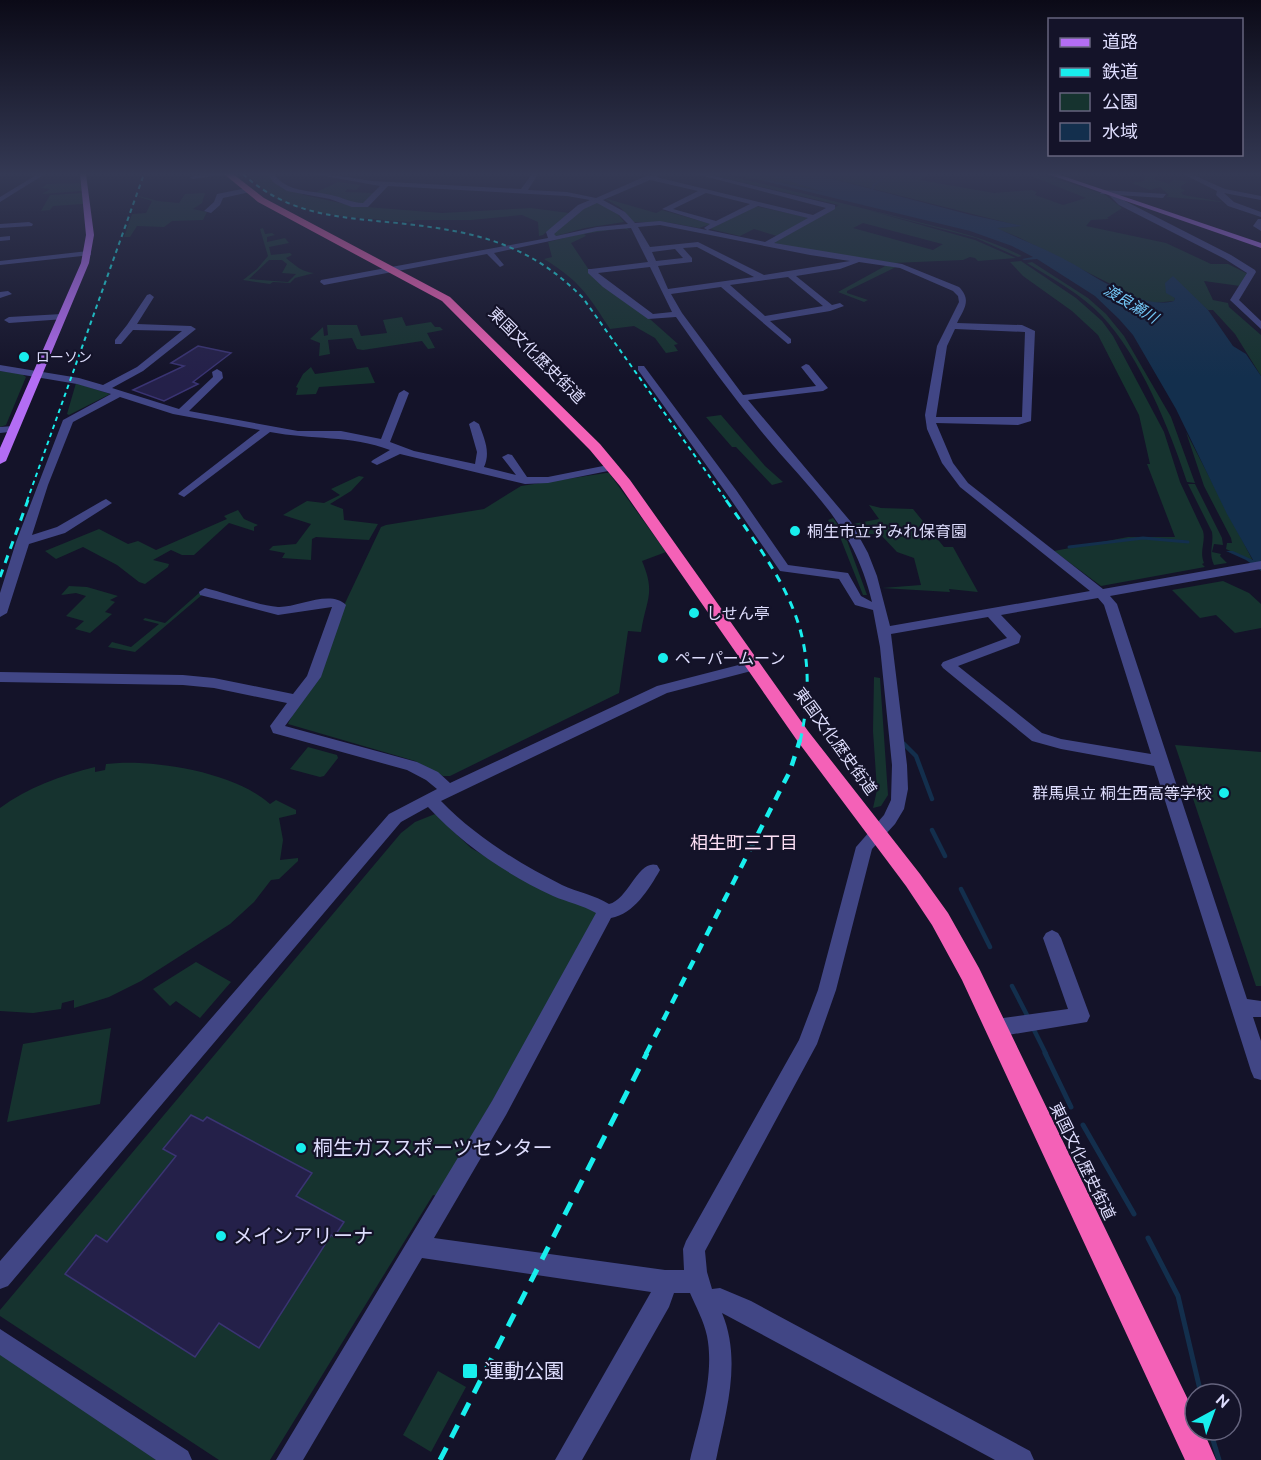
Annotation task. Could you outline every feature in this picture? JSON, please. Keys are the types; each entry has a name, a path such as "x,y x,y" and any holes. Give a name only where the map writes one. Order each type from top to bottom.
{"highway":[{"name":"東国文化歴史街道","path":"341,242 457,308 613,467 754,666 810,736 940,919 963,959 1201,1460"}],"main road":[{"path":"0,461 82,275 89,242"}],"street":[{"path":"324,282 537,242"},
{"path":"642,242 678,314 740,398 849,527 880,608 886,631 900,786 895,812 864,847 827,990 807,1044 696,1243 693,1257 720,1346 718,1378 704,1460"},
{"path":"759,242 904,266 953,287 963,299 939,361 930,420 948,463 964,485 1102,594 1110,604 1261,1071"},
{"path":"1199,242 1252,272 1234,300 1261,326"},
{"path":"678,314 651,317 606,285 591,271 651,257 677,247 698,244 763,278"},
{"path":"651,257 689,260 677,247"},
{"path":"488,251 500,265"},
{"path":"0,263 88,253"},
{"path":"25,271 32,260"},
{"path":"665,292 843,266 857,260"},
{"path":"763,319 835,307 789,274"},
{"path":"723,284 788,342"},
{"path":"118,342 131,327 150,297"},
{"path":"2,329 11,316 62,317"},
{"path":"930,420 1018,422 1027,419 1030,331 1022,328 951,326"},
{"path":"104,389 140,369 191,329 131,327"},
{"path":"740,398 823,388 806,367"},
{"path":"0,368 79,381 182,412 268,429 298,434 350,435 385,442 416,455 521,480 548,480 613,467"},
{"path":"641,368 732,492 784,568 841,575 856,601 863,606 880,608"},
{"path":"182,412 218,378 217,372"},
{"path":"385,442 404,393"},
{"path":"0,613 54,450 68,420 119,394"},
{"path":"474,424 482,452 482,462 478,468"},
{"path":"0,430 14,429"},
{"path":"183,494 268,429"},
{"path":"377,462 400,449"},
{"path":"508,457 522,476 521,480"},
{"path":"22,542 61,530 106,503"},
{"path":"886,631 1261,565"},
{"path":"205,592 278,611 330,603 339,605 314,677 277,726 278,729 412,766 432,776 449,790"},
{"path":"991,613 1014,636 1014,640 948,665 1037,737 1061,744 1160,761"},
{"path":"0,1278 390,823 430,799 662,689 754,666"},
{"path":"0,677 183,680 214,683 297,700"},
{"path":"430,799 455,824 493,854 554,888 606,911 614,911 620,907 651,870"},
{"path":"289,1460 507,1094 606,911"},
{"path":"996,1028 1080,1016 1052,938"},
{"path":"1240,1007 1261,1009"},
{"path":"418,1244 426,1248 665,1282 702,1291 743,1309 1021,1460"},
{"path":"568,1460 661,1299 665,1282"},
{"path":"0,1341 178,1460"}],"green space":[{"path":"264,242 288,242 269,247 271,255 290,253 292,255 286,258 303,270 314,273 295,278 290,283 273,282 270,284 243,280 268,256","holes":["269,260 282,260 287,264 282,273 296,274 288,282 249,279"]},
{"path":"548,242 573,242 571,243 593,276 651,320 678,344 674,345 678,351 666,353 655,338 634,326 610,329 575,282 544,259 552,257"},
{"path":"773,242 904,242 933,250 943,244 936,242 980,242 1016,258 978,261 970,257 963,260 893,263"},
{"path":"985,242 1022,256 1018,257"},
{"path":"1028,242 1162,242 1211,264 1228,264 1248,274 1240,286 1204,281 1213,300 1228,303 1229,307 1261,335 1261,376 1235,334 1213,310 1175,298 1174,301 1154,303 1142,300"},
{"path":"1021,261 1076,298 1102,321 1113,336 1164,432 1180,482 1203,531 1204,563 1202,564 1205,567 1101,586 1054,551 1128,537 1175,537 1147,464 1150,464 1139,415 1098,335 1072,311 1023,276 1010,262"},
{"path":"1032,262 1088,298 1106,314 1124,336 1171,417 1195,483 1187,482 1163,417 1141,372 1116,332 1085,301 1027,263"},
{"path":"887,265 896,267 847,291 847,293 868,300 864,302 838,292"},
{"path":"402,317 406,326 431,322 435,327 440,327 443,330 427,333 435,348 428,349 422,341 363,350 357,349 352,338 328,340 330,354 319,356 320,343 310,339 323,327 324,336 328,335 327,325 357,325 361,336 387,333 383,320"},
{"path":"311,367 315,374 368,367 375,383 319,387 316,394 296,395 298,388 296,387 303,374"},
{"path":"0,371 22,374 26,377 6,425 0,427"},
{"path":"76,383 110,394 69,415 67,414"},
{"path":"721,415 765,466 783,482 772,485 736,447 732,447 706,417"},
{"path":"1186,432 1253,561 1226,549 1227,543 1232,543 1231,538 1204,486"},
{"path":"609,473 666,552 642,561 648,581 649,596 641,632 628,631 619,693 450,776 443,776 415,761 288,724 381,527 484,509 521,486"},
{"path":"359,476 364,477 351,491 330,504 343,509 344,520 378,524 369,540 316,537 312,539 311,560 282,558 285,553 269,550 273,546 296,544 311,524 283,515 307,501 324,503 340,495 331,489"},
{"path":"1188,484 1195,484 1222,538 1223,545 1214,544 1212,552 1221,554 1220,556 1227,563 1214,565 1211,557 1212,532"},
{"path":"869,505 881,508 913,509 944,547 953,547 978,592 882,588 921,585 914,558 897,552 880,534 860,534 853,524 879,519"},
{"path":"238,510 244,519 258,525 254,527 254,531 229,523 194,555 182,555 171,550 153,560 169,564 145,584 117,565 83,547 56,559 45,551 99,529 128,544 138,541 156,550 227,519 224,516"},
{"path":"833,518 845,535 867,595 863,595 840,537 828,520"},
{"path":"1223,581 1249,593 1261,604 1261,628 1235,633 1216,615 1200,618 1172,590"},
{"path":"69,586 87,587 118,596 110,600 115,602 105,612 112,614 90,633 75,629 84,621 66,616 86,596 76,593 61,595"},
{"path":"199,593 203,594 135,652 108,647 112,642 131,647 159,624 143,620 145,618 165,623"},
{"path":"874,677 880,678 888,795 881,806 873,808 877,790 873,731"},
{"path":"1175,745 1261,752 1261,986 1256,986"},
{"path":"308,747 337,755 338,758 324,776 290,769"},
{"path":"106,764 157,764 219,777 256,794 270,804 276,800 296,810 296,814 279,818 283,840 280,860 298,858 298,861 279,879 271,880 254,902 230,924 141,981 109,997 74,1008 74,1000 62,1003 61,1009 33,1013 0,1011 0,808 33,788 58,778 95,767 95,772 105,770"},
{"name":"桐生ガススポーツセンター","path":"435,814 471,848 544,890 598,912 600,916 437,1196 433,1195 270,1460 219,1460 0,1316 0,1310 401,833 415,822"},
{"path":"196,962 231,982 200,1018 176,1001 170,1006 153,989"},
{"path":"111,1028 100,1104 7,1122 23,1044"},
{"path":"0,1354 157,1460 0,1460"},
{"path":"438,1371 466,1387 431,1452 403,1435"}],"water":[{"name":"渡良瀬川","path":"1001,242 1028,242 1129,295 1160,303 1174,301 1175,298 1166,293 1165,283 1173,276 1208,310 1233,346 1246,354 1261,376 1261,571 1246,560 1226,551 1233,551 1253,560 1227,514 1176,409 1133,335 1095,296 1037,259 1022,259 1033,257"}],"building":[{"path":"198,346 231,353 193,382 198,384 164,401 133,390 184,366 171,363"},
{"name":"メインアリーナ","path":"191,1115 203,1121 207,1117 312,1173 296,1196 344,1222 334,1237 331,1235 259,1348 219,1323 195,1357 65,1274 96,1235 107,1242 176,1156 163,1149"}],"waterway":[{"path":"1069,547 1143,538 1188,542"},
{"path":"904,744 916,756 932,799"},
{"path":"932,830 945,856"},
{"path":"961,889 990,947"},
{"path":"1012,986 1028,1017"},
{"path":"1033,1028 1046,1054"},
{"path":"1045,1053 1071,1107"},
{"path":"1083,1125 1134,1214"},
{"path":"1148,1238 1178,1296 1198,1382"},
{"path":"1214,1442 1219,1460"}],"railway":[{"path":"27,501 120,242"},
{"path":"496,242 544,265 583,298 727,501"},
{"path":"0,577 28,500"},
{"path":"726,500 782,585 803,640 807,670 806,704 800,742"},
{"path":"646,1054 790,771 800,740"},
{"path":"440,1460 647,1053"}],"place":[{"name":"ローソン","path":"24,357"},
{"name":"桐生市立すみれ保育園","path":"795,531"},
{"name":"しせん亭","path":"694,613"},
{"name":"ペーパームーン","path":"663,658"},
{"name":"群馬県立 桐生西高等学校","path":"1224,793"},
{"name":"桐生ガススポーツセンター","path":"301,1148"},
{"name":"メインアリーナ","path":"221,1236"},
{"name":"運動公園","path":"470,1371"}],"district":[{"name":"相生町三丁目","path":"744,843"}]}
